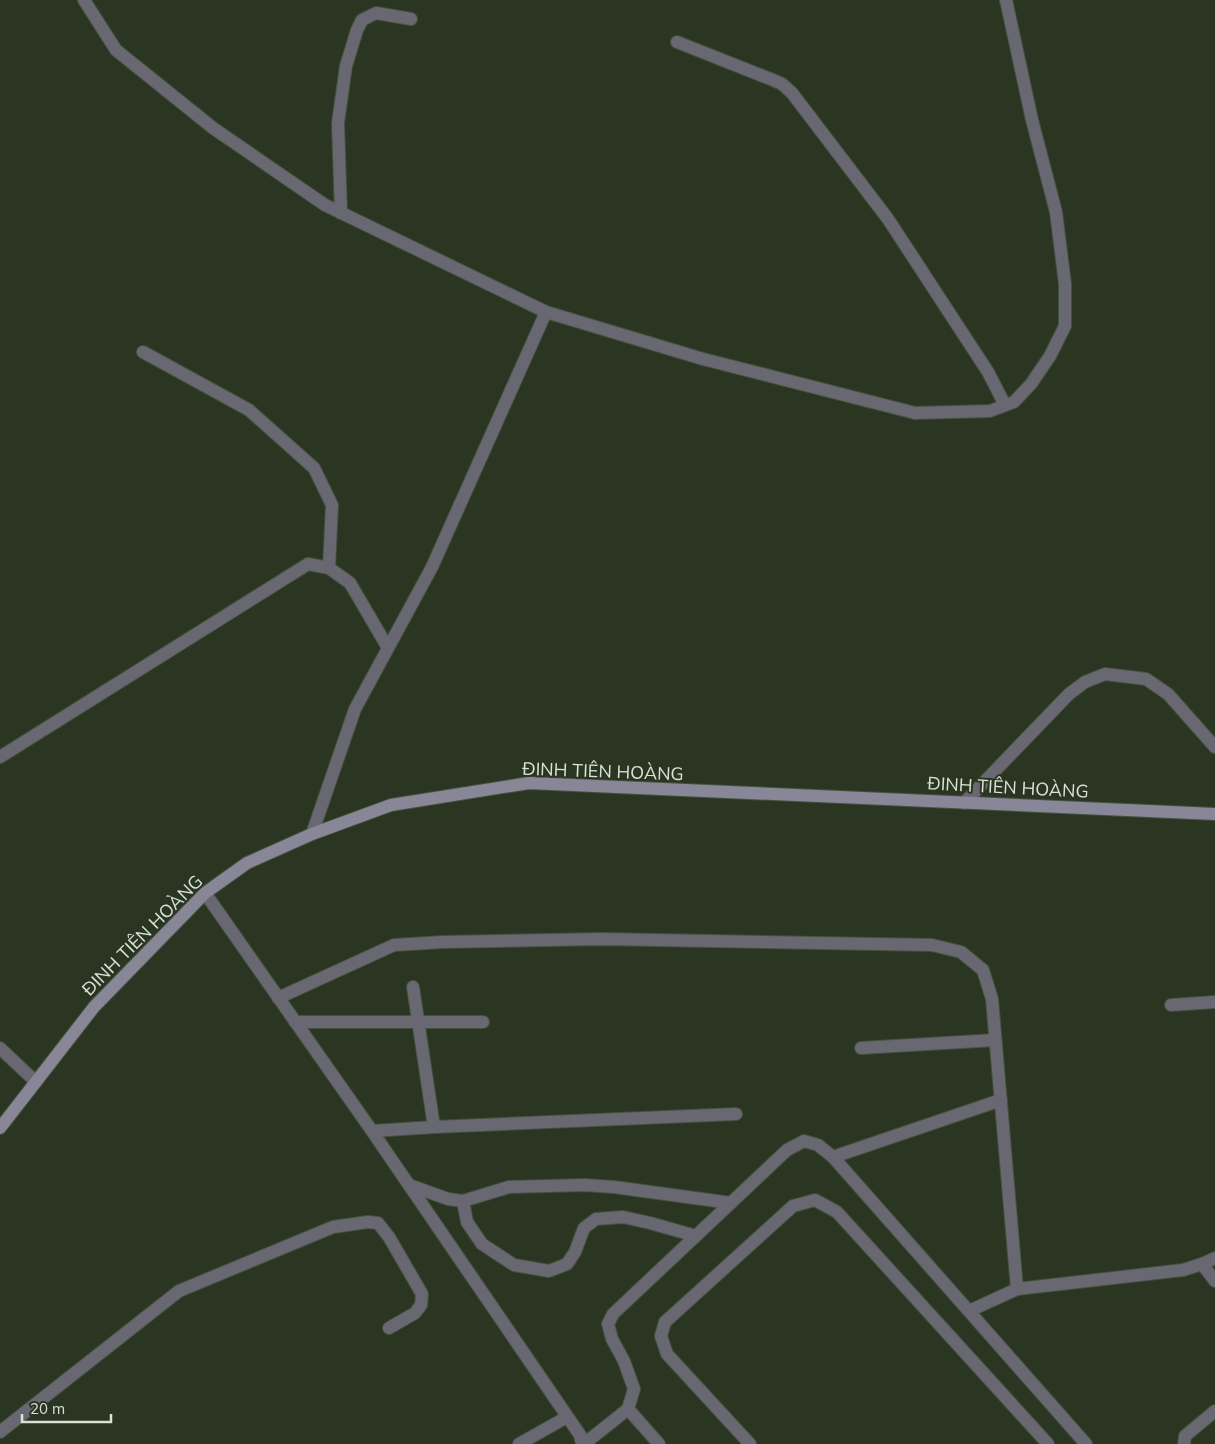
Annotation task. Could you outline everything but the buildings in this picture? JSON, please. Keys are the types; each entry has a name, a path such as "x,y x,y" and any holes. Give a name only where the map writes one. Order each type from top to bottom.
{"main road":[{"name":"ĐINH TIÊN HOÀNG","path":"0,1128 94,1007 205,893 247,863 312,834 391,805 529,783 1215,814"}],"street":[{"path":"84,0 116,50 213,128 325,205 546,312 703,359 914,413 990,411 1014,402 1031,384 1050,356 1065,326 1065,284 1056,212 1032,120 1006,0"},
{"path":"341,212 338,124 346,66 357,30 362,20 376,13 411,19"},
{"path":"677,42 773,80 792,93 888,219 988,372 1005,406"},
{"path":"312,834 355,709 432,567 546,312"},
{"path":"143,352 249,410 314,468 332,505 329,568"},
{"path":"0,757 308,564 329,568 350,583 388,648"},
{"path":"964,803 1069,694 1085,682 1105,674 1146,679 1168,694 1215,747"},
{"path":"205,893 372,1131 580,1435 583,1444 628,1409 634,1389 624,1361 612,1339 608,1324 613,1314 787,1150 804,1141 818,1145 833,1157 1086,1444"},
{"path":"278,998 394,945 443,942 602,939 932,945 961,952 983,970 992,999 1017,1289"},
{"path":"413,987 434,1127"},
{"path":"1171,1005 1215,1002"},
{"path":"295,1022 483,1022"},
{"path":"861,1048 996,1040"},
{"path":"0,1048 36,1082"},
{"path":"833,1157 1001,1100"},
{"path":"372,1131 736,1114"},
{"path":"408,1185 448,1199 463,1201 509,1187 584,1185 614,1186 731,1203"},
{"path":"750,1444 667,1354 661,1336 665,1322 793,1206 815,1200 837,1212 1048,1444"},
{"path":"463,1201 467,1222 482,1244 514,1265 549,1271 567,1264 575,1252 584,1228 596,1219 622,1217 696,1236"},
{"path":"0,1432 179,1291 333,1227 368,1222 378,1223 389,1237 422,1294 421,1305 415,1313 389,1328"},
{"path":"969,1311 1017,1289 1183,1270 1215,1258"},
{"path":"1202,1264 1215,1282"},
{"path":"628,1409 653,1442"},
{"path":"1184,1444 1185,1436 1215,1411"},
{"path":"520,1444 567,1416"}]}
